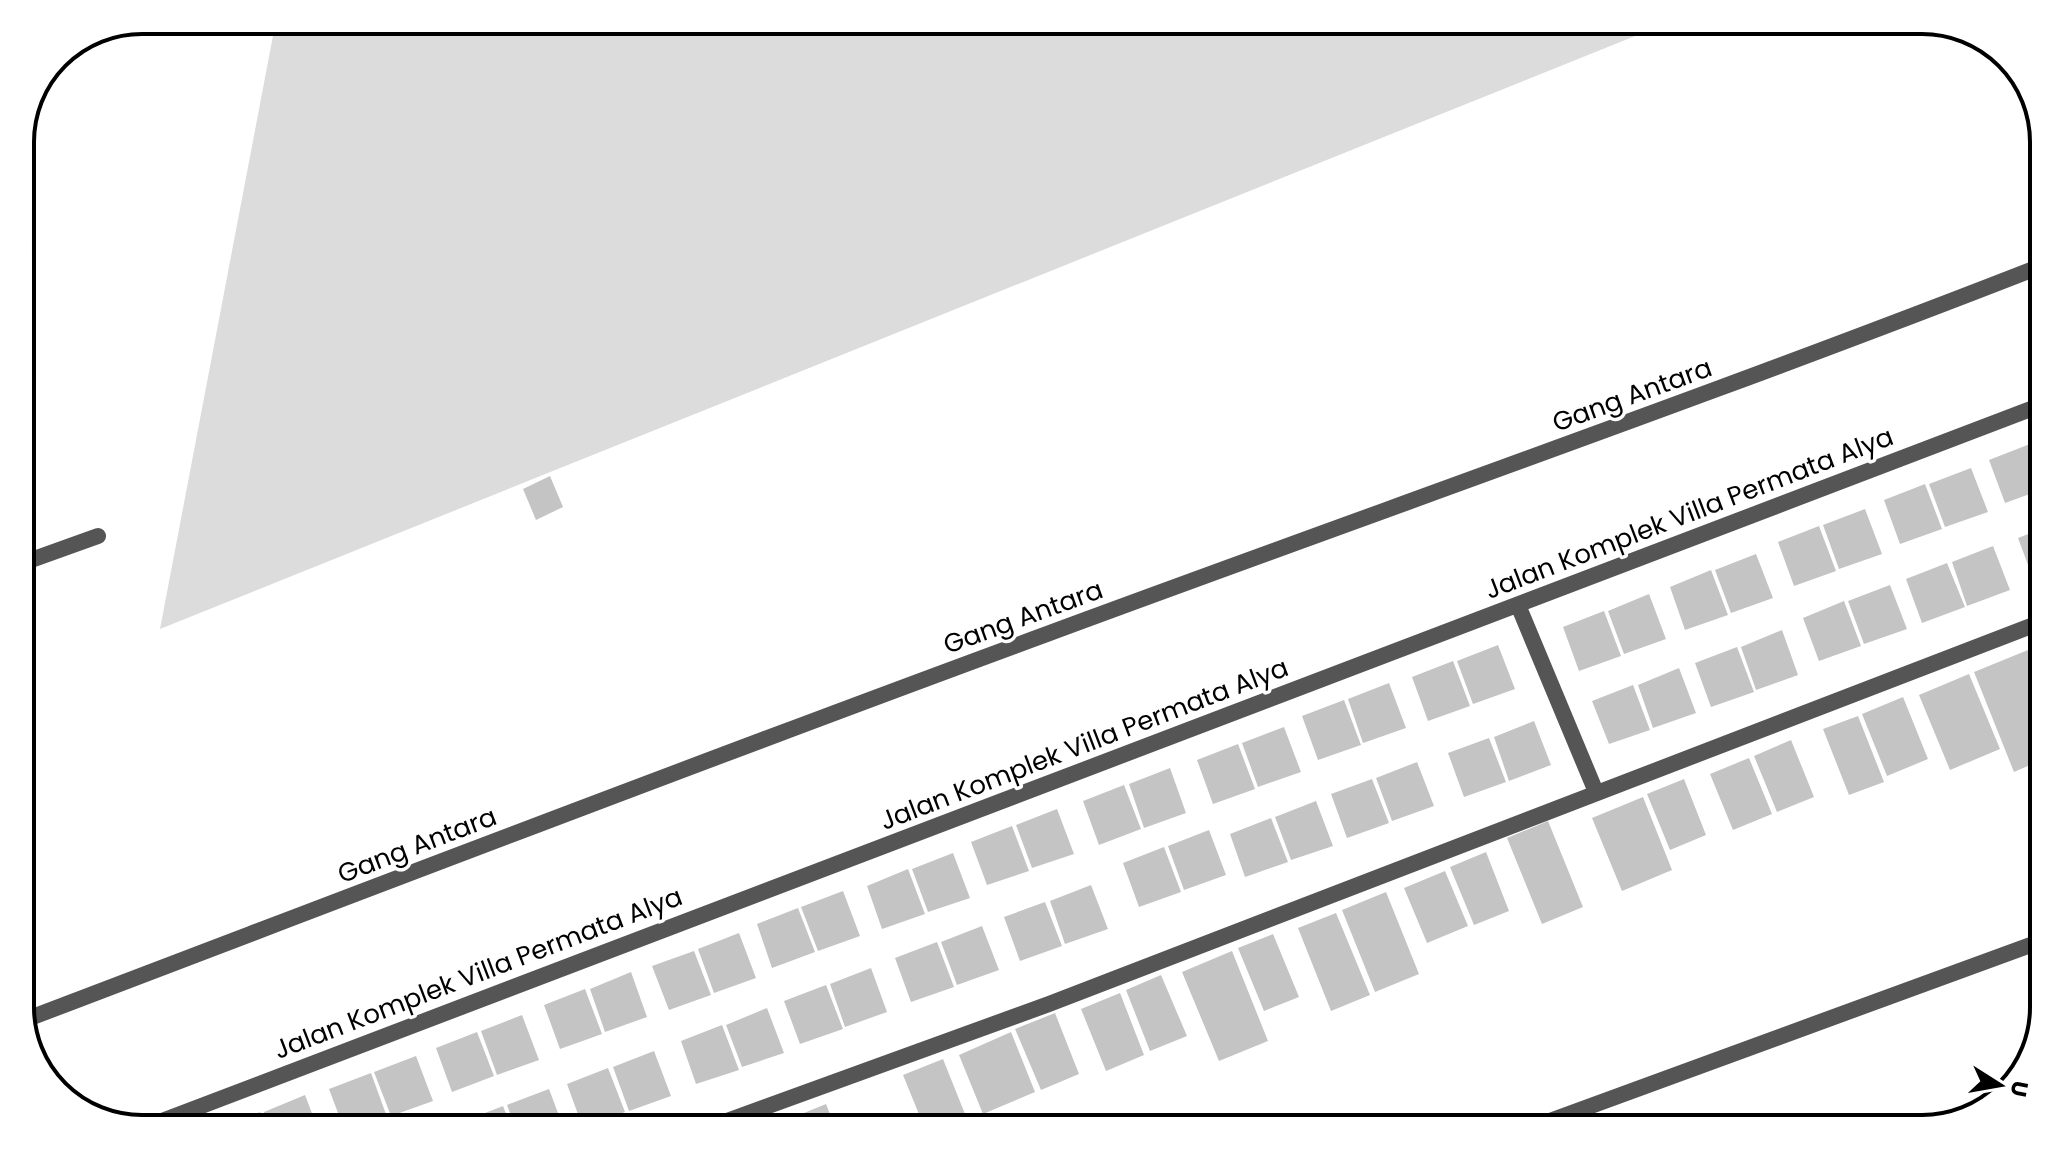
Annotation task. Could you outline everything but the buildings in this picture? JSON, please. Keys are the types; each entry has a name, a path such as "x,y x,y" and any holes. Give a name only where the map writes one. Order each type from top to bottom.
{"street":[{"name":"Gang Antara","path":"34,1016 614,795 1045,634 1808,357 2030,270"},
{"name":"Jalan Komplek Villa Permata Alya","path":"172,1115 2030,409"},
{"path":"34,559 98,536"},
{"path":"1518,605 1596,792"},
{"path":"744,1115 1049,1004 2030,626"},
{"path":"1566,1115 2030,945"}],"shaded area":[{"path":"273,34 1640,34 160,629"}]}
